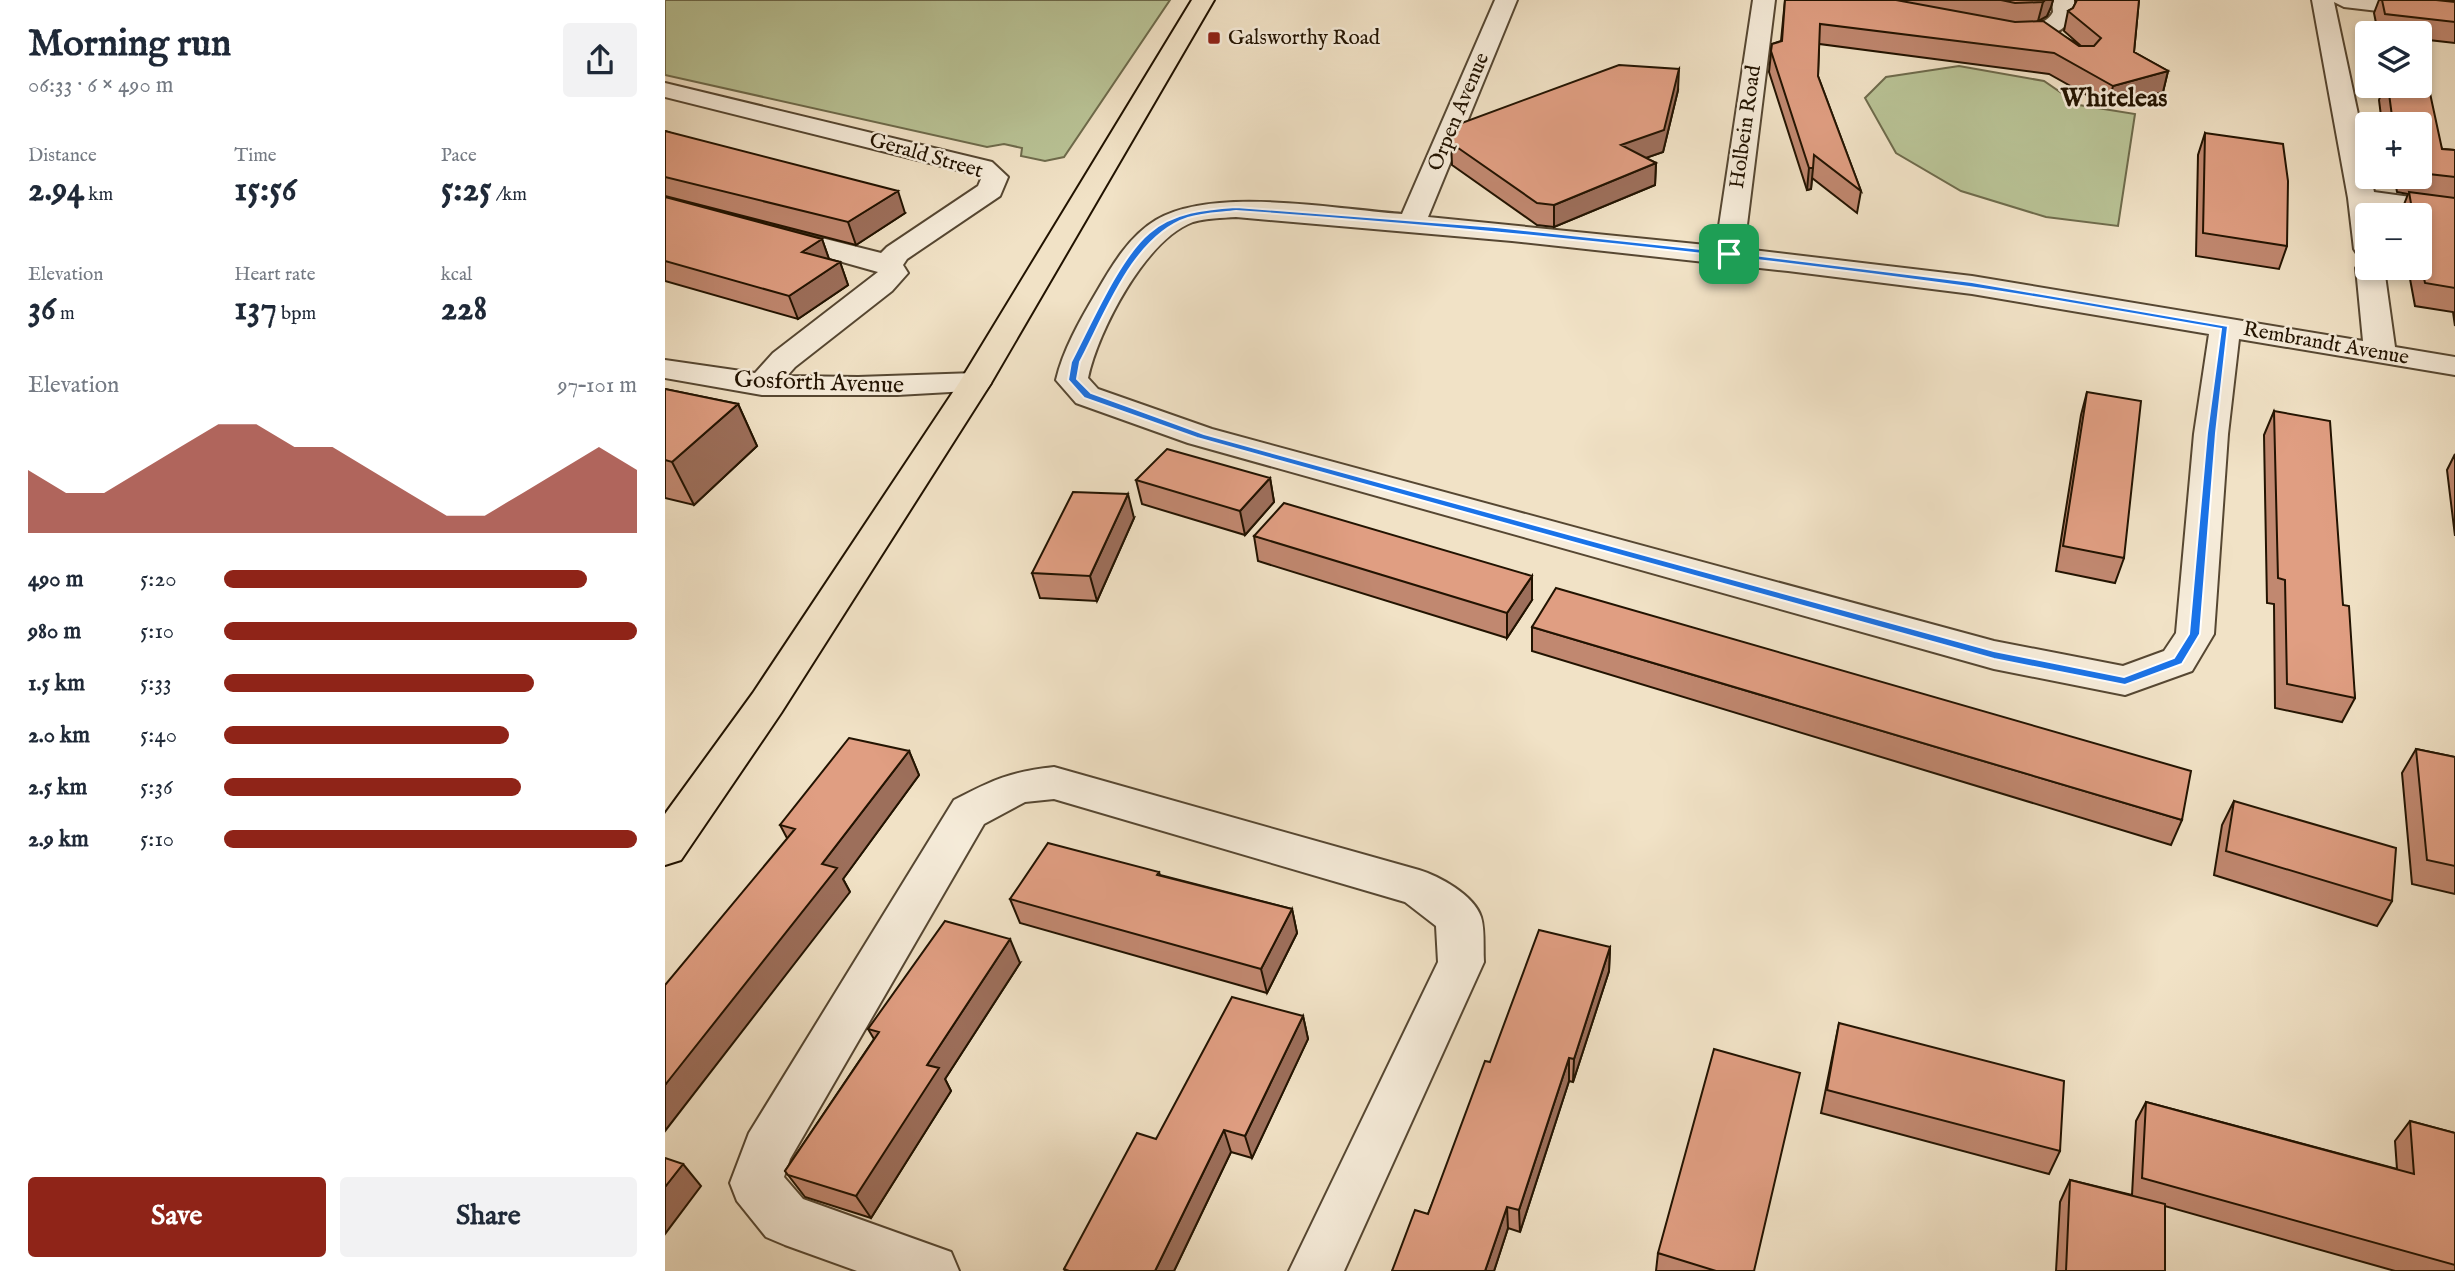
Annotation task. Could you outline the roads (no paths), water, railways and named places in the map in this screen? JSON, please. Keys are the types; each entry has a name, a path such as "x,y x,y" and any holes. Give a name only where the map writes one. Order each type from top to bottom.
{"main road":[{"path":"665,848 775,691 975,383 1203,0"}],"street":[{"name":"Orpen Avenue","path":"1409,223 1506,0"},
{"name":"Holbein Road","path":"1729,254 1764,0"},
{"path":"1973,25 2053,38 2065,7 2063,0"},
{"path":"2323,0 2363,203"},
{"path":"2344,0 2455,13"},
{"name":"Gerald Street","path":"665,90 983,168 995,177 990,190 897,253 887,264 893,273 882,285 784,360 762,385"},
{"path":"2362,198 2455,211"},
{"name":"Rembrandt Avenue","path":"2225,327 2211,433 2195,634 2178,661 2125,681 1994,655 1200,436 1087,396 1072,380 1076,362 1127,266 1152,234 1183,217 1236,209 1729,254 1972,285 2225,327 2455,366"},
{"path":"744,226 887,264"},
{"path":"2371,280 2380,353"},
{"name":"Gosforth Avenue","path":"665,369 700,377 762,385 867,387 975,383"},
{"path":"932,1271 785,1219 756,1183 767,1150 969,812 1018,787 1054,783 1419,888 1458,917 1461,962 1316,1271"}],"place":[{"name":"Galsworthy Road","path":"1214,38"}],"district":[{"name":"Whiteleas","path":"2114,98"}]}
